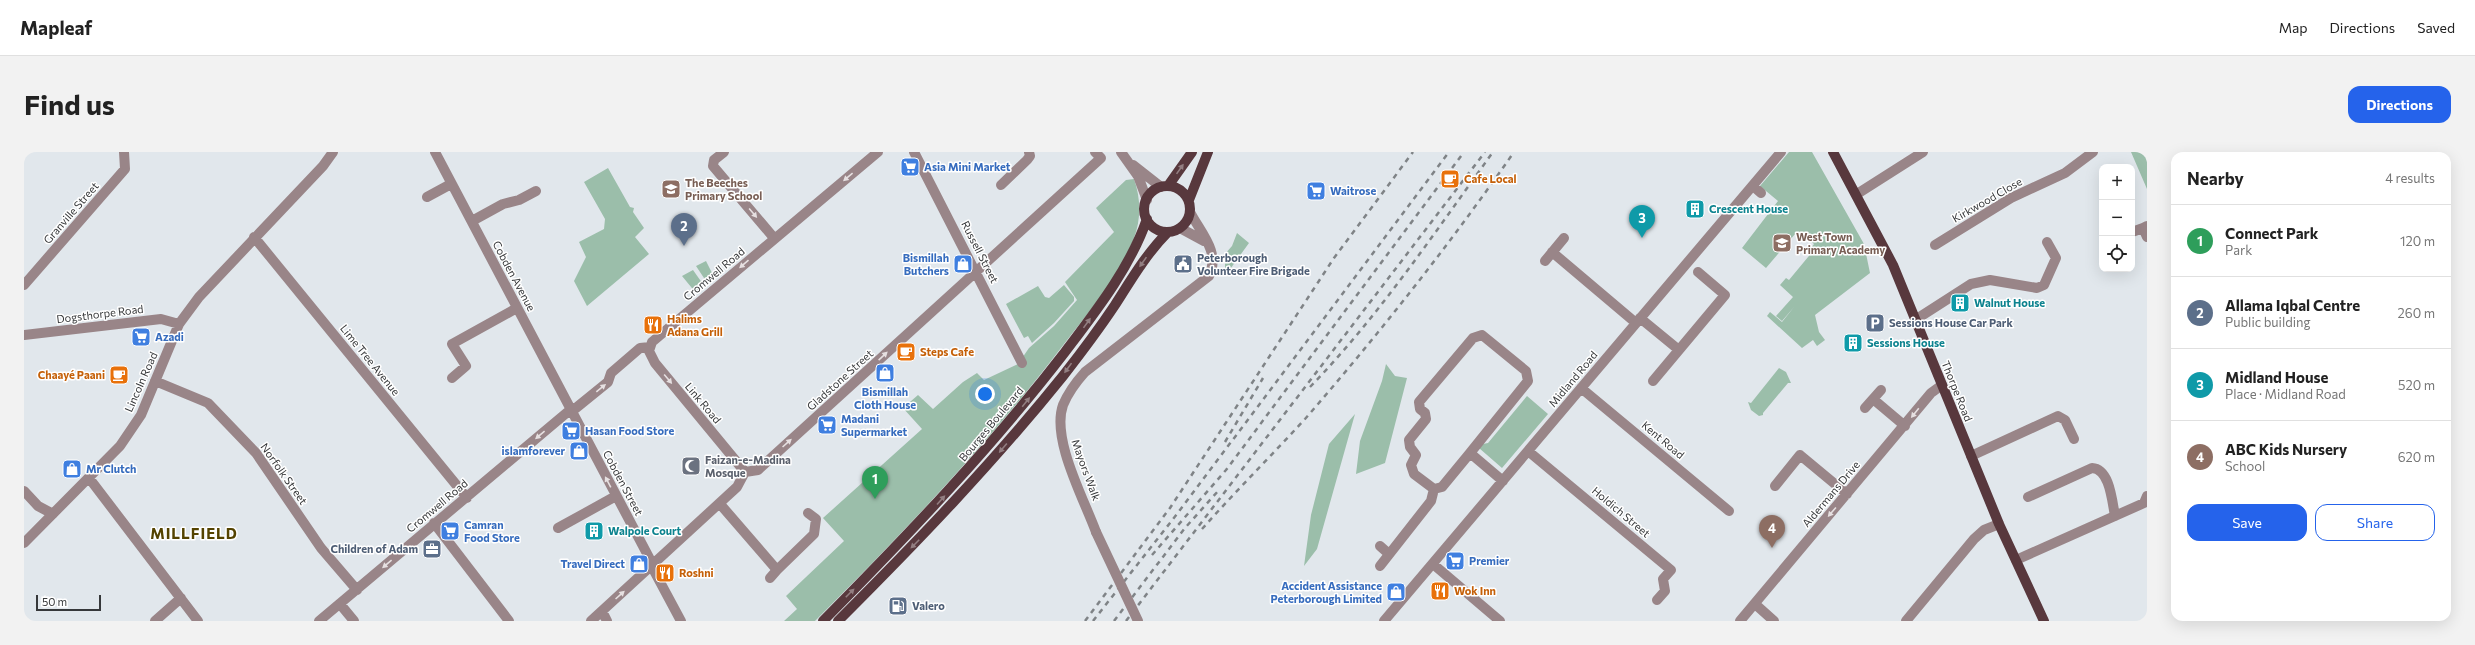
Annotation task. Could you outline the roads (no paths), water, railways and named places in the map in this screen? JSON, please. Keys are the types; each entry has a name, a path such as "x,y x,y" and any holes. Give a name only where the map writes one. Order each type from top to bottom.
{"main road":[{"path":"1192,152 1164,187 1150,194 1147,200 1145,213 1147,219 1155,229 1168,232 1180,228 1189,218 1189,200 1208,152"},
{"name":"Thorpe Road","path":"1833,152 1857,194 1893,265 1999,524 2044,621"},
{"path":"1164,187 1180,190 1189,200"},
{"name":"Bourges Boulevard","path":"823,621 918,525 1026,402 1086,323 1133,255 1147,219"},
{"path":"838,621 925,533 993,459 1063,375 1114,307 1144,261 1168,232"}],"street":[{"name":"Granville Street","path":"24,285 125,170 124,152"},
{"name":"Lincoln Road","path":"24,543 120,446 141,416 179,324 199,297 254,237 323,166 332,152"},
{"name":"Cobden Avenue","path":"435,152 570,411"},
{"path":"724,152 714,160 714,166 774,238"},
{"name":"Cromwell Road","path":"319,621 434,523 570,411 608,382 611,373 640,348 650,347 652,342 878,152"},
{"name":"Russell Street","path":"914,152 976,270 1022,351 1022,364"},
{"path":"1001,185 1027,160 1030,156 1029,152"},
{"name":"Gladstone Street","path":"745,472 758,470 976,270 1101,158 1095,152"},
{"path":"1121,152 1131,164 1164,187"},
{"name":"Midland Road","path":"1384,621 1781,152"},
{"path":"1857,194 1924,152"},
{"name":"Kirkwood Close","path":"1935,245 2011,198 2065,172 2093,152"},
{"path":"1131,164 1147,200"},
{"path":"427,197 451,184"},
{"path":"1753,186 1762,193"},
{"path":"472,221 503,204 519,200 536,191"},
{"name":"Mayors Walk","path":"1138,621 1096,532 1063,443 1061,425 1063,406 1075,383 1085,372 1209,276 1213,260 1208,243 1190,212"},
{"path":"1180,228 1208,243"},
{"path":"2135,232 2146,230"},
{"name":"Lime Tree Avenue","path":"254,237 466,498"},
{"path":"1545,261 1564,238"},
{"path":"1915,320 1971,284 1990,280 2037,288 2044,285 2056,258 2047,242"},
{"path":"1552,252 1638,320 1679,350"},
{"path":"1654,381 1725,295 1698,272"},
{"path":"452,378 466,366 452,344 517,308"},
{"name":"Dogsthorpe Road","path":"24,335 161,319 179,324"},
{"path":"1482,336 1526,370 1528,381 1470,453 1442,488 1434,489 1414,474 1411,465 1416,455 1410,447 1409,440 1426,419 1425,413 1420,409 1419,402 1473,338 1482,336"},
{"name":"Link Road","path":"650,347 649,351 655,363 745,472"},
{"name":"Norfolk Street","path":"155,381 208,404 256,453 321,548 357,590"},
{"name":"Aldermans Drive","path":"1740,621 1905,426 1931,393 1942,385"},
{"name":"Kent Road","path":"1581,388 1729,511"},
{"path":"1865,408 1881,390"},
{"path":"1873,399 1905,426"},
{"name":"Cobden Street","path":"570,411 681,621"},
{"path":"1971,456 2058,416 2065,420 2074,439"},
{"name":"Holdich Street","path":"1528,451 1671,570 1663,579 1665,591 1657,600"},
{"path":"1470,453 1503,481"},
{"path":"1775,486 1800,455 1847,494"},
{"path":"2028,497 2092,468 2098,468 2104,474 2115,516"},
{"path":"591,621 720,504 737,487 745,472"},
{"path":"89,478 198,621"},
{"path":"1380,566 1431,501 1434,489"},
{"path":"24,491 38,506 53,514"},
{"path":"558,528 616,496"},
{"path":"2016,560 2146,502"},
{"path":"720,504 774,574 814,534 816,519 808,513"},
{"path":"434,523 509,621"},
{"path":"1906,621 1974,539 1984,530 1999,524"},
{"path":"1380,546 1390,554"},
{"path":"1432,564 1500,621"},
{"path":"155,621 180,598"},
{"path":"340,604 354,621"},
{"path":"1755,604 1774,621"},
{"path":"602,611 607,621"}],"railway":[{"path":"1085,621 1170,508 1334,258 1413,152"},
{"path":"1093,621 1177,514 1449,152"},
{"path":"1152,555 1226,470 1464,152"},
{"path":"1126,621 1485,152"},
{"path":"1310,387 1360,332 1383,303 1493,152"},
{"path":"1202,529 1305,419 1360,354 1465,221 1514,152"},
{"path":"1225,442 1263,378"},
{"path":"1114,621 1185,528 1219,490"}],"place":[{"name":"Asia Mini Market","path":"910,167"},
{"name":"Cafe Local","path":"1450,179"},
{"name":"The Beeches Primary School","path":"671,189"},
{"name":"Waitrose","path":"1316,191"},
{"name":"Crescent House","path":"1695,209"},
{"name":"Midland House","path":"1642,238"},
{"name":"West Town Primary Academy","path":"1782,243"},
{"name":"Allama Iqbal Centre","path":"684,246"},
{"name":"Bismillah Butchers","path":"963,264"},
{"name":"Peterborough Volunteer Fire Brigade","path":"1183,264"},
{"name":"Walnut House","path":"1960,303"},
{"name":"Sessions House Car Park","path":"1875,323"},
{"name":"Halims Adana Grill","path":"653,325"},
{"name":"Azadi","path":"141,337"},
{"name":"Sessions House","path":"1853,343"},
{"name":"Steps Cafe","path":"906,352"},
{"name":"Bismillah Cloth House","path":"885,373"},
{"name":"Chaayé Paani","path":"119,375"},
{"name":"Madani Supermarket","path":"827,425"},
{"name":"Hasan Food Store","path":"571,431"},
{"name":"islamforever","path":"579,451"},
{"name":"Faizan-e-Madina Mosque","path":"691,466"},
{"name":"Mr Clutch","path":"72,469"},
{"name":"Connect Park","path":"875,499"},
{"name":"Camran Food Store","path":"450,531"},
{"name":"Walpole Court","path":"594,531"},
{"name":"ABC Kids Nursery","path":"1772,548"},
{"name":"Children of Adam","path":"432,549"},
{"name":"Premier","path":"1455,561"},
{"name":"Travel Direct","path":"639,564"},
{"name":"Roshni","path":"665,573"},
{"name":"Wok Inn","path":"1440,591"},
{"name":"Accident Assistance Peterborough Limited","path":"1396,592"},
{"name":"Valero","path":"898,606"}],"district":[{"name":"MILLFIELD","path":"194,534"}]}
